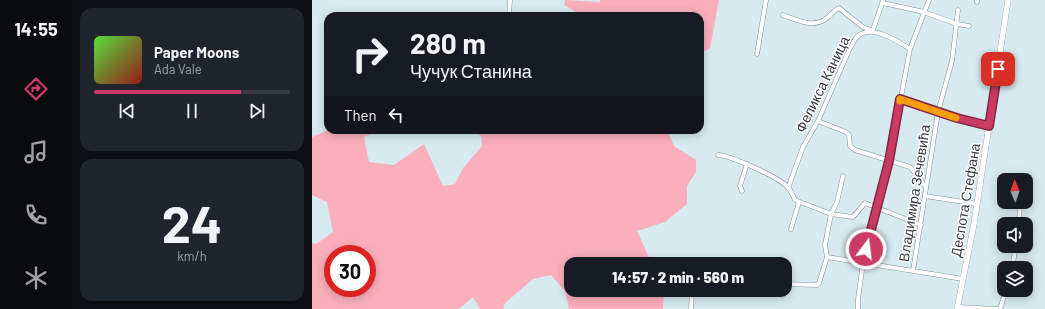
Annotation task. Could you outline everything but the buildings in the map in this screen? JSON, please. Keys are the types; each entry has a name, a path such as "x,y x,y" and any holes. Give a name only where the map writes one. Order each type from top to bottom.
{"main road":[{"name":"Деспота Стефана","path":"957,308 977,204 1008,0"}],"street":[{"path":"510,0 510,12"},
{"path":"757,54 766,0"},
{"path":"858,309 863,263 889,161 910,49 929,0"},
{"path":"872,32 883,1 968,26"},
{"path":"783,15 803,22 818,23 839,8 863,27 872,32 889,36 910,49"},
{"name":"Владимира Зечевића","path":"913,271 938,112 952,61 958,10"},
{"name":"Феликса Каница","path":"788,188 803,147 818,122 850,48 857,37 872,32"},
{"path":"900,99 938,112 989,126"},
{"path":"818,122 846,132 849,135 850,146 855,150 912,169 926,187"},
{"path":"718,155 747,164 788,188 795,200 832,214 853,217 865,203 921,225"},
{"path":"742,191 740,186 747,164"},
{"path":"792,284 817,284 826,257 825,245 843,176"},
{"path":"925,196 977,204"},
{"path":"791,229 799,202"},
{"path":"826,257 963,279"},
{"path":"691,309 692,297"},
{"path":"957,308 999,309 1003,297"}],"shaded area":[{"path":"565,0 600,2 600,0 719,0 710,48 704,52 704,12 575,12 564,5"},
{"path":"324,132 324,134 370,134 364,137 369,162 394,165 424,144 443,186 455,184 463,168 482,146 481,136 478,134 669,134 674,146 696,160 696,172 687,186 687,204 665,222 637,231 649,257 564,257 564,290 551,275 533,279 505,303 503,309 480,309 473,297 459,309 312,309 312,243 316,244 333,232 327,202 312,195 312,137"},
{"path":"566,297 664,297 663,309 569,309"}],"slow traffic":[{"path":"900,101 900,99 956,118"}],"route":[{"path":"866,249 889,161 900,99 957,118 989,126 998,69"}]}
